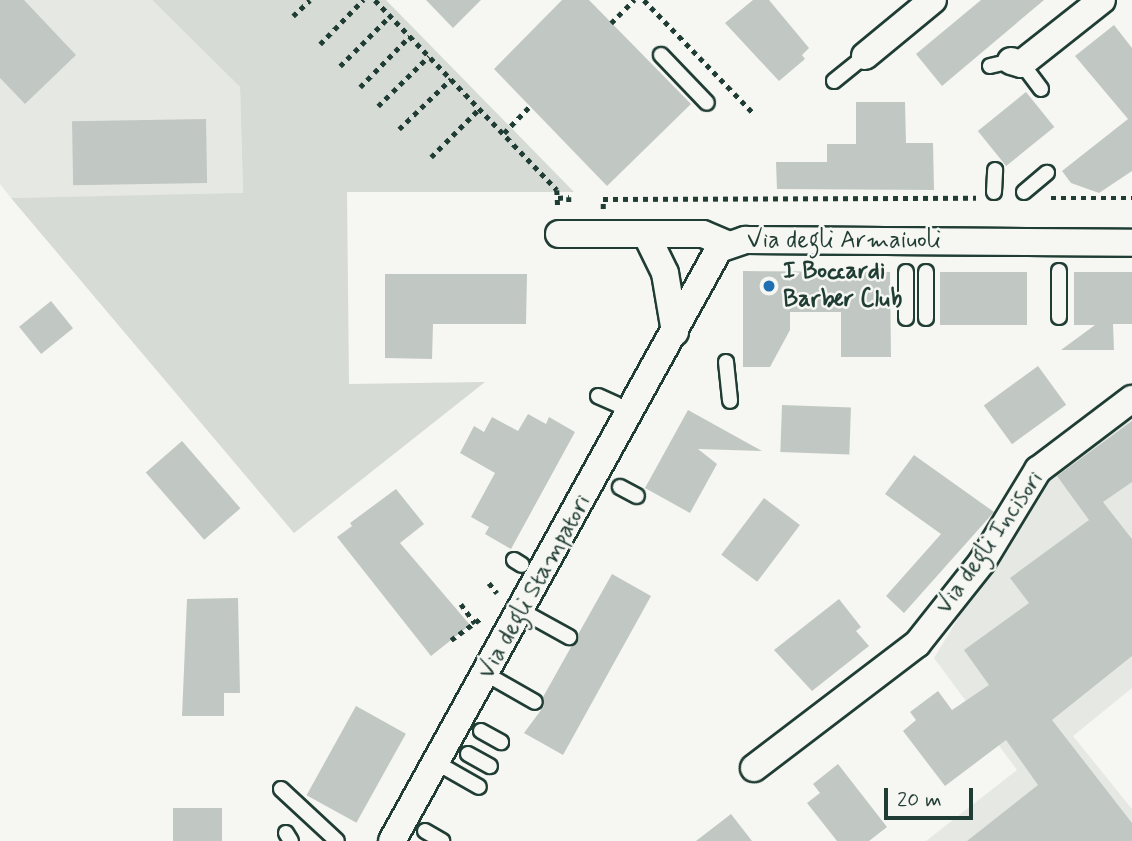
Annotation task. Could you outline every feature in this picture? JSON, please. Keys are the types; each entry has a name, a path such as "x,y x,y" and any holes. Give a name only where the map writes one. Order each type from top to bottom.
{"street":[{"path":"865,56 933,0"},
{"path":"1018,71 1102,0"},
{"name":"Via degli Armaiuoli","path":"564,225 646,234 703,234 726,244 746,240 1132,243"},
{"path":"646,234 665,273 675,332"},
{"name":"Via degli Stampatori","path":"392,841 486,674 511,604 675,332 708,263 726,244"},
{"name":"Via degli Incisori","path":"754,768 917,644 982,562 1038,470 1132,399"}],"lane":[{"path":"660,55 707,103"},
{"path":"834,81 865,56"},
{"path":"995,170 995,191"},
{"path":"1031,195 1047,173"},
{"path":"1059,271 1059,317"},
{"path":"906,272 906,318"},
{"path":"926,272 926,318"},
{"path":"726,362 730,401"},
{"path":"598,396 616,404"},
{"path":"620,486 637,496"},
{"path":"511,604 569,637"},
{"path":"486,674 535,702"},
{"path":"481,731 501,743"},
{"path":"468,754 490,766"},
{"path":"437,763 479,786"},
{"path":"281,789 337,841"},
{"path":"425,831 442,841"}],"path":[{"path":"293,16 310,0"},
{"path":"320,44 363,0"},
{"path":"374,0 557,190 564,225"},
{"path":"611,23 634,0"},
{"path":"644,0 753,113"},
{"path":"340,66 390,16"},
{"path":"360,87 410,36"},
{"path":"378,106 429,56"},
{"path":"399,129 451,79"},
{"path":"504,133 530,106"},
{"path":"432,158 480,108"},
{"path":"1031,195 1132,198"},
{"path":"558,198 569,197 564,225"},
{"path":"592,216 603,216 603,199 981,198"},
{"path":"489,583 511,604"},
{"path":"461,604 475,623"}],"shaded area":[{"path":"0,0 152,0 240,87 243,194 11,198 0,184"},
{"path":"152,0 386,0 574,192 347,192 349,384 485,382 294,533 11,198 243,193 240,87"},
{"path":"1132,411 1132,688 1073,736 1132,809 1132,841 926,841 1017,770 934,658 1045,475"}],"building":[{"path":"0,0 24,0 76,55 25,104 0,78"},
{"path":"426,0 481,0 453,28"},
{"path":"562,0 589,0 691,104 607,186 494,69"},
{"path":"753,0 769,0 809,48 802,55 805,59 779,81 725,23"},
{"path":"981,0 1044,0 942,86 916,54"},
{"path":"1114,25 1132,48 1132,171 1099,193 1071,183 1062,171 1128,119 1075,56"},
{"path":"1026,92 1054,127 1006,166 978,131"},
{"path":"856,102 905,102 906,143 933,143 934,190 777,189 776,162 827,162 827,144 856,144"},
{"path":"206,119 207,183 73,185 72,121"},
{"path":"743,271 890,272 891,357 841,357 841,312 790,312 790,330 770,367 743,367"},
{"path":"940,272 1027,272 1027,325 940,325"},
{"path":"1074,272 1132,272 1132,324 1113,324 1114,350 1061,350 1095,325 1074,325"},
{"path":"385,274 527,274 526,324 433,324 432,359 385,358"},
{"path":"51,301 73,328 41,354 19,327"},
{"path":"1038,366 1066,405 1012,444 984,405"},
{"path":"782,405 851,407 849,454 780,452"},
{"path":"688,410 762,451 698,449 717,464 690,513 645,488"},
{"path":"528,414 546,424 549,417 575,432 511,549 485,534 489,527 471,517 495,473 460,453 474,426 484,432 492,417 518,431"},
{"path":"1132,421 1132,482 1103,502 1132,539 1132,656 1052,720 1132,823 1132,841 967,841 1038,785 1006,740 945,786 903,731 916,720 910,712 938,691 952,710 989,685 964,650 1029,603 1010,578 1089,520 1057,476"},
{"path":"182,441 240,508 204,540 146,472"},
{"path":"914,455 994,512 904,613 886,596 941,534 885,494"},
{"path":"396,489 424,524 400,543 470,625 431,656 337,537 352,526 350,523"},
{"path":"764,498 800,525 757,582 721,555"},
{"path":"612,574 651,596 563,755 524,733 544,706 543,697"},
{"path":"238,598 240,693 224,693 224,716 182,716 187,599"},
{"path":"839,599 861,627 856,631 869,646 812,691 774,650"},
{"path":"356,706 406,734 356,823 307,795"},
{"path":"838,764 887,827 869,841 837,841 807,803 820,793 813,784"},
{"path":"173,808 222,808 222,841 173,841"},
{"path":"731,814 752,841 696,841"}],"place":[{"name":"I Boccardi Barber Club","path":"769,286"}]}
